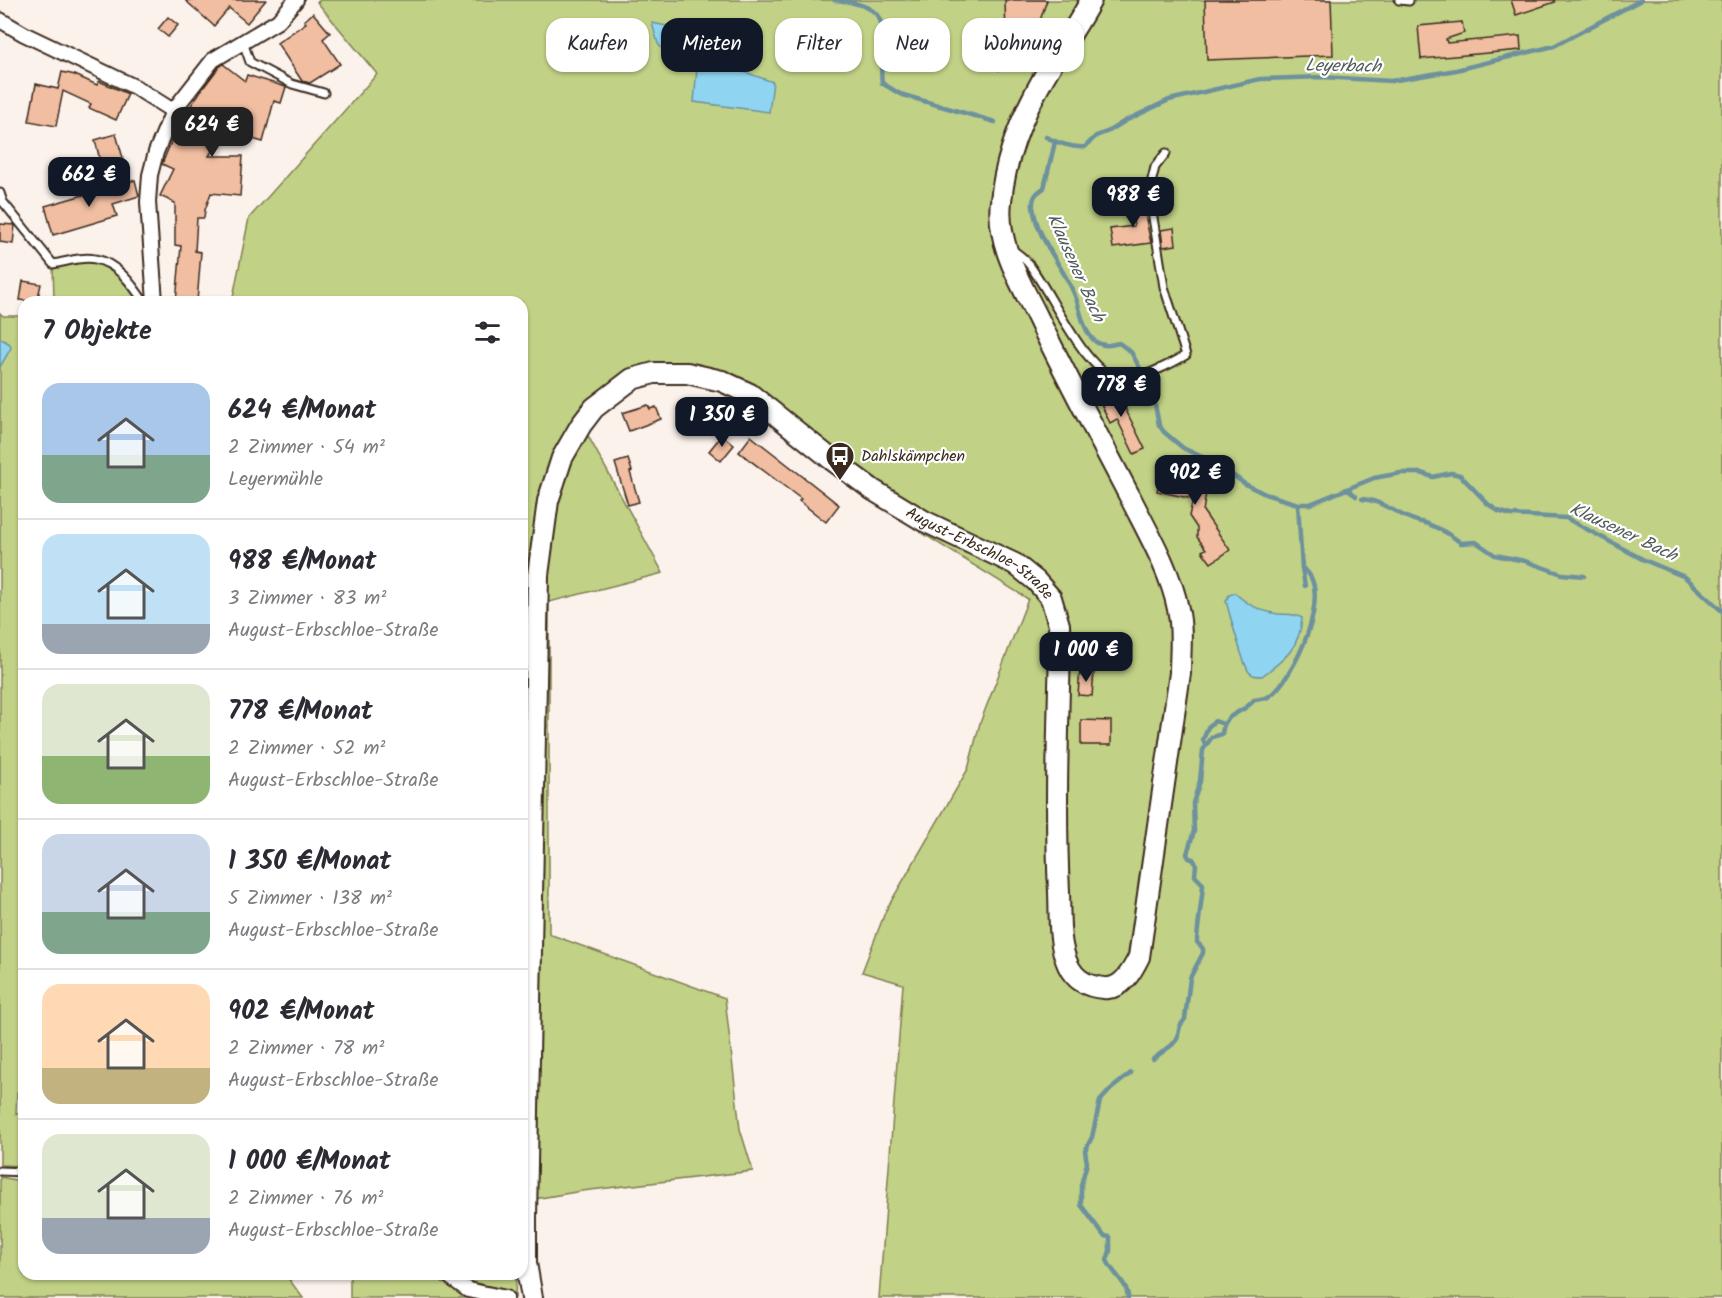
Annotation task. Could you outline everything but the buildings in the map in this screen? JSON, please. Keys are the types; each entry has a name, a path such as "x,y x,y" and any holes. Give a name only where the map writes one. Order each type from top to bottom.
{"main road":[{"name":"August-Erbschloe-Straße","path":"528,1110 538,574 542,534 548,501 562,458 581,425 594,408 632,379 654,373 687,373 722,381 750,394 873,490 924,521 1015,564 1036,581 1051,598 1059,625 1060,649 1056,820 1061,942 1068,965 1080,980 1093,987 1112,988 1131,975 1139,957 1180,673 1181,637 1178,609 1158,554 1010,260 1004,242 1000,202 1005,176 1019,134 1043,79 1091,0"},
{"name":"August-Erbschloe-Straße","path":"528,1275 532,1298"}],"street":[{"path":"155,296 148,202 150,175 156,152 173,111 213,60 278,21 296,0"},
{"path":"0,20 24,34 135,87 173,111"},
{"path":"453,1280 468,1290 506,1298"}],"lane":[{"path":"1399,0 1409,1"},
{"path":"243,42 250,62 292,84 324,93"},
{"path":"1004,242 1028,263 1087,356 1103,371 1116,379 1125,380 1156,370 1186,355 1164,287 1149,192 1155,167 1166,153"},
{"path":"0,193 3,202 53,264 94,258 106,262 128,279 140,296"},
{"path":"0,1171 18,1172"}],"green space":[{"path":"321,0 1722,0 1722,1298 879,1298 903,984 862,972 886,910 968,769 980,723 1028,599 855,489 758,409 712,387 685,382 654,382 628,392 607,409 586,432 663,573 549,602 549,934 725,998 740,1129 753,1171 582,1191 528,1200 528,296 233,296 249,218 377,74 317,2"},
{"path":"86,258 116,269 140,296 54,296 53,264"},
{"path":"0,313 3,316 18,316 18,1093 16,1114 18,1114 18,1166 0,1165"},
{"path":"0,1177 18,1180 18,1280 290,1280 303,1298 0,1298"},
{"path":"350,1280 516,1280 515,1298 350,1298"}],"water":[{"path":"652,23 661,25 661,47"},
{"path":"697,72 744,72 773,82 769,112 694,102"},
{"path":"0,338 10,344 11,348 0,367"},
{"path":"1235,593 1260,609 1302,618 1298,637 1290,652 1262,676 1255,676 1249,672 1240,650 1226,601 1229,595"}],"waterway":[{"name":"Leyerbach","path":"834,0 856,3 870,9 878,16 882,26 882,83 900,94 995,122"},
{"name":"Leyerbach","path":"1046,137 1065,145 1085,147 1096,136 1169,100 1260,79 1322,77 1391,81 1456,70 1554,46 1641,0"},
{"name":"Klausener Bach","path":"1055,142 1044,188 1033,201 1039,229 1076,297 1087,331 1099,344 1119,343 1131,352 1153,394 1159,425 1183,448 1219,465 1245,484 1265,494 1298,504 1310,504 1374,478 1401,473 1421,473 1433,477 1451,473 1460,475 1498,511 1511,515 1566,518 1644,560 1685,577 1722,611"},
{"path":"1347,489 1356,496"},
{"path":"1362,499 1376,502 1416,521 1426,523 1449,534 1461,543 1476,542 1495,555 1525,561 1562,574 1584,576"},
{"path":"1153,1059 1177,1039 1180,1026 1185,1019 1190,978 1203,953 1203,949 1197,942 1203,884 1195,876 1196,864 1187,854 1194,831 1193,803 1200,781 1203,750 1212,737 1222,734 1223,727 1230,717 1254,700 1268,697 1278,688 1289,673 1308,634 1315,594 1311,578 1302,568 1298,504"},
{"path":"1302,568 1305,586"},
{"path":"1205,745 1203,740 1208,727 1215,721 1223,724"},
{"path":"1128,1298 1123,1283 1107,1260 1110,1251 1110,1237 1104,1236 1081,1205 1081,1185 1087,1163 1085,1151 1092,1137 1100,1101 1131,1073"}],"place":[{"name":"Dahlskämpchen","path":"840,482"}]}
